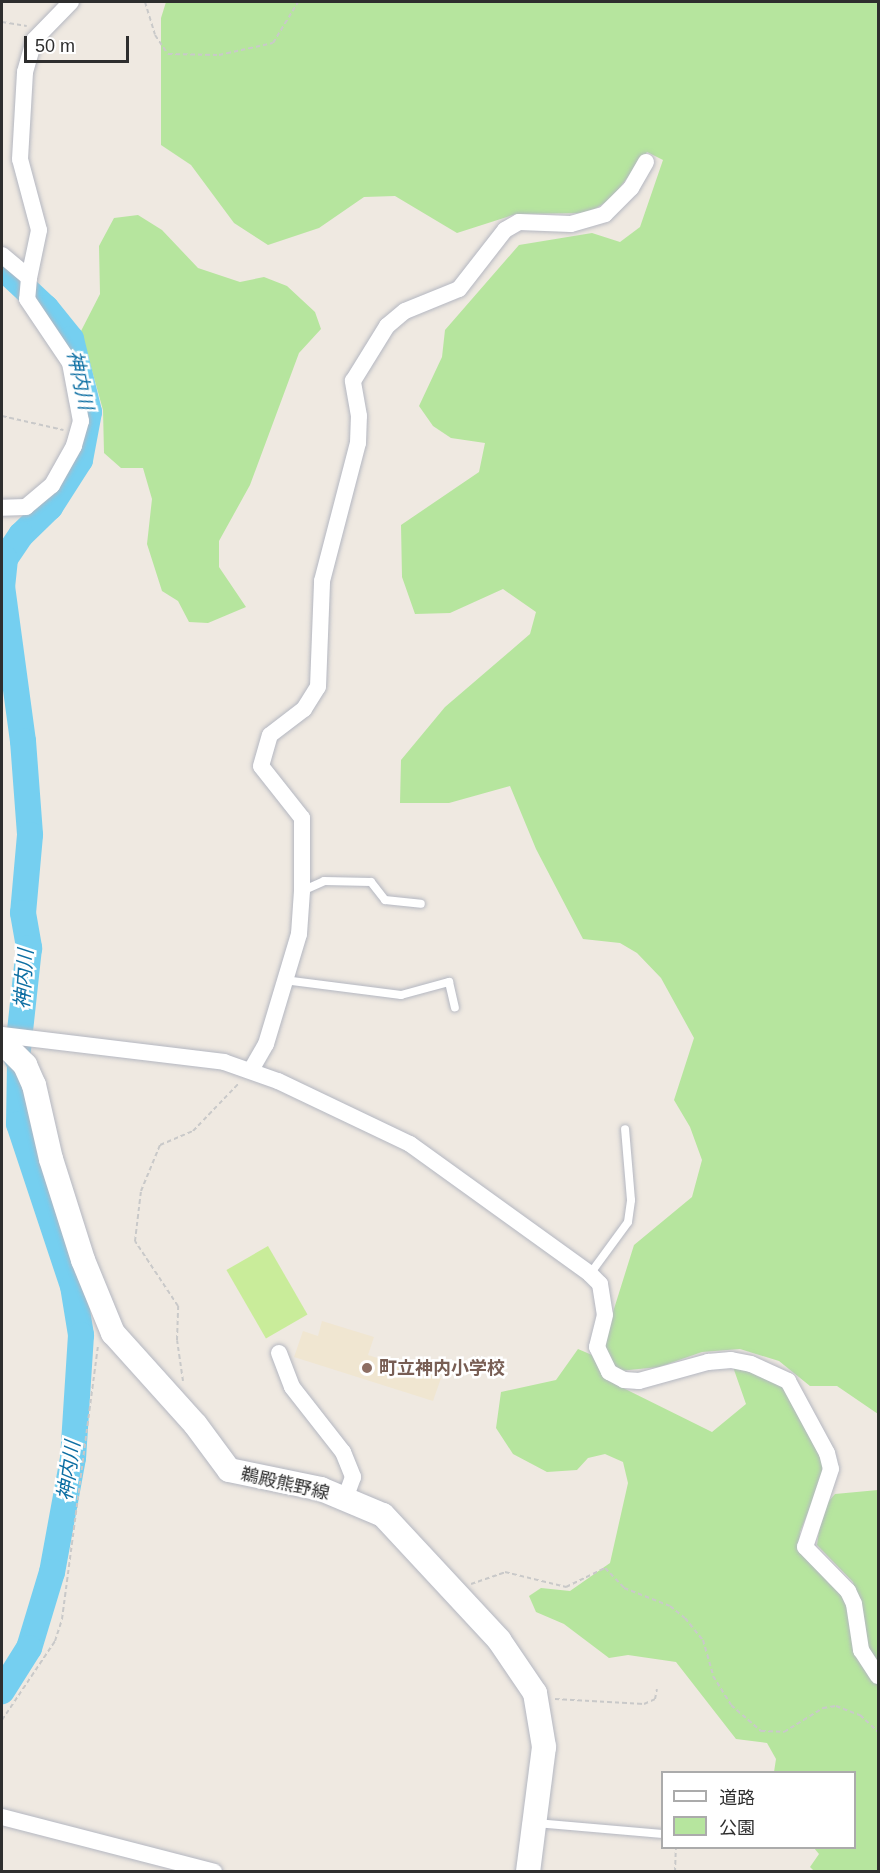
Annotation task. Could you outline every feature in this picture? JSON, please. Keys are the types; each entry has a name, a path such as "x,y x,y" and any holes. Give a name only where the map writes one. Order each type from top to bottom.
{"main road":[{"name":"鵜殿熊野線","path":"2,1042 25,1065 34,1085 51,1159 102,1312 113,1333 195,1424 230,1470 321,1489 383,1515 499,1640 537,1698 544,1747 528,1872"}],"street":[{"path":"2,508 26,507 37,501 52,485 78,433 80,408 70,363 27,299 39,230 20,159 19,134 25,72 34,40 71,2"},
{"path":"251,1070 266,1044 299,934 302,891 302,818 261,766 270,735 304,709 318,687 322,581 358,443 359,416 353,381 387,326 405,310 459,289 505,230 519,222 571,224 605,214 631,188 646,162"},
{"path":"2,255 29,278"},
{"path":"2,1035 224,1062 251,1070 410,1144 590,1274 600,1284 605,1314 597,1347 609,1372 624,1380 639,1382 708,1362 731,1360 751,1364 788,1381 827,1453 831,1469 805,1547 848,1591 854,1604 861,1650 879,1676"},
{"path":"279,1353 292,1387 343,1452 353,1477 345,1499"},
{"path":"2,1817 214,1872"}],"lane":[{"path":"302,891 324,881 371,882 385,900 421,904"},
{"path":"284,980 401,994 450,982 455,1006"},
{"path":"590,1274 628,1222 631,1200 625,1129"},
{"path":"533,1822 661,1834"}],"path":[{"path":"145,2 155,35 168,54 219,55 273,43 298,2"},
{"path":"2,22 26,24 34,40"},
{"path":"2,416 78,433"},
{"path":"183,1383 177,1340 178,1306 135,1241 141,1191 160,1145 193,1131 251,1070"},
{"path":"2,1719 56,1641 62,1619 102,1312"},
{"path":"454,1589 505,1572 566,1587 605,1568 624,1588 670,1606 685,1618 703,1640 713,1676 731,1705 761,1731 784,1732 823,1708 836,1706 860,1715 879,1732"},
{"path":"537,1698 644,1704 655,1699 657,1689"},
{"path":"675,1872 676,1849"}],"shaded area":[{"name":"町立神内小学校","path":"322,1321 374,1337 368,1355 441,1378 433,1401 294,1357 303,1331 318,1336"}],"green space":[{"path":"166,2 878,2 878,1414 837,1386 810,1386 779,1361 740,1349 702,1352 659,1367 619,1371 611,1362 603,1344 634,1245 692,1197 702,1160 690,1127 674,1100 694,1038 661,978 637,953 620,943 583,939 536,849 510,786 449,803 400,803 401,760 445,707 530,634 536,612 503,589 450,613 415,614 402,577 401,525 479,472 485,443 451,438 433,426 419,406 442,357 445,330 519,245 592,233 620,242 640,227 663,160 647,152 611,199 588,213 516,214 457,233 395,196 364,197 319,228 268,245 234,223 191,165 161,145 161,18"},
{"path":"138,215 162,230 198,268 240,282 264,277 287,286 315,312 321,329 299,353 250,485 219,541 219,567 246,607 208,623 189,622 178,601 162,591 147,544 152,499 143,468 121,468 104,453 103,410 81,331 100,294 99,246 114,218"},
{"path":"268,1246 308,1314 266,1338 226,1270"},
{"path":"578,1349 592,1355 605,1379 712,1432 746,1404 733,1367 770,1375 783,1387 826,1468 800,1532 799,1549 843,1594 850,1609 855,1649 878,1686 878,1871 814,1871 810,1867 819,1854 815,1849 856,1849 856,1771 774,1771 776,1759 767,1743 736,1739 676,1662 628,1655 609,1658 564,1624 536,1612 529,1596 541,1588 570,1591 610,1563 628,1483 623,1462 605,1454 588,1458 577,1470 547,1472 513,1454 496,1428 501,1392 556,1380"},
{"path":"878,1490 878,1666 868,1649 853,1582 817,1545 822,1509 835,1494"}],"waterway":[{"name":"神内川","path":"2,267 46,308 71,339 89,412 80,460 50,507 21,535 5,559 2,586 23,741 30,835 23,913 29,948 17,1058 20,1063 19,1124 73,1286 81,1335 73,1458 52,1572 29,1648 2,1691"}],"place":[{"name":"町立神内小学校","path":"367,1368"}]}
